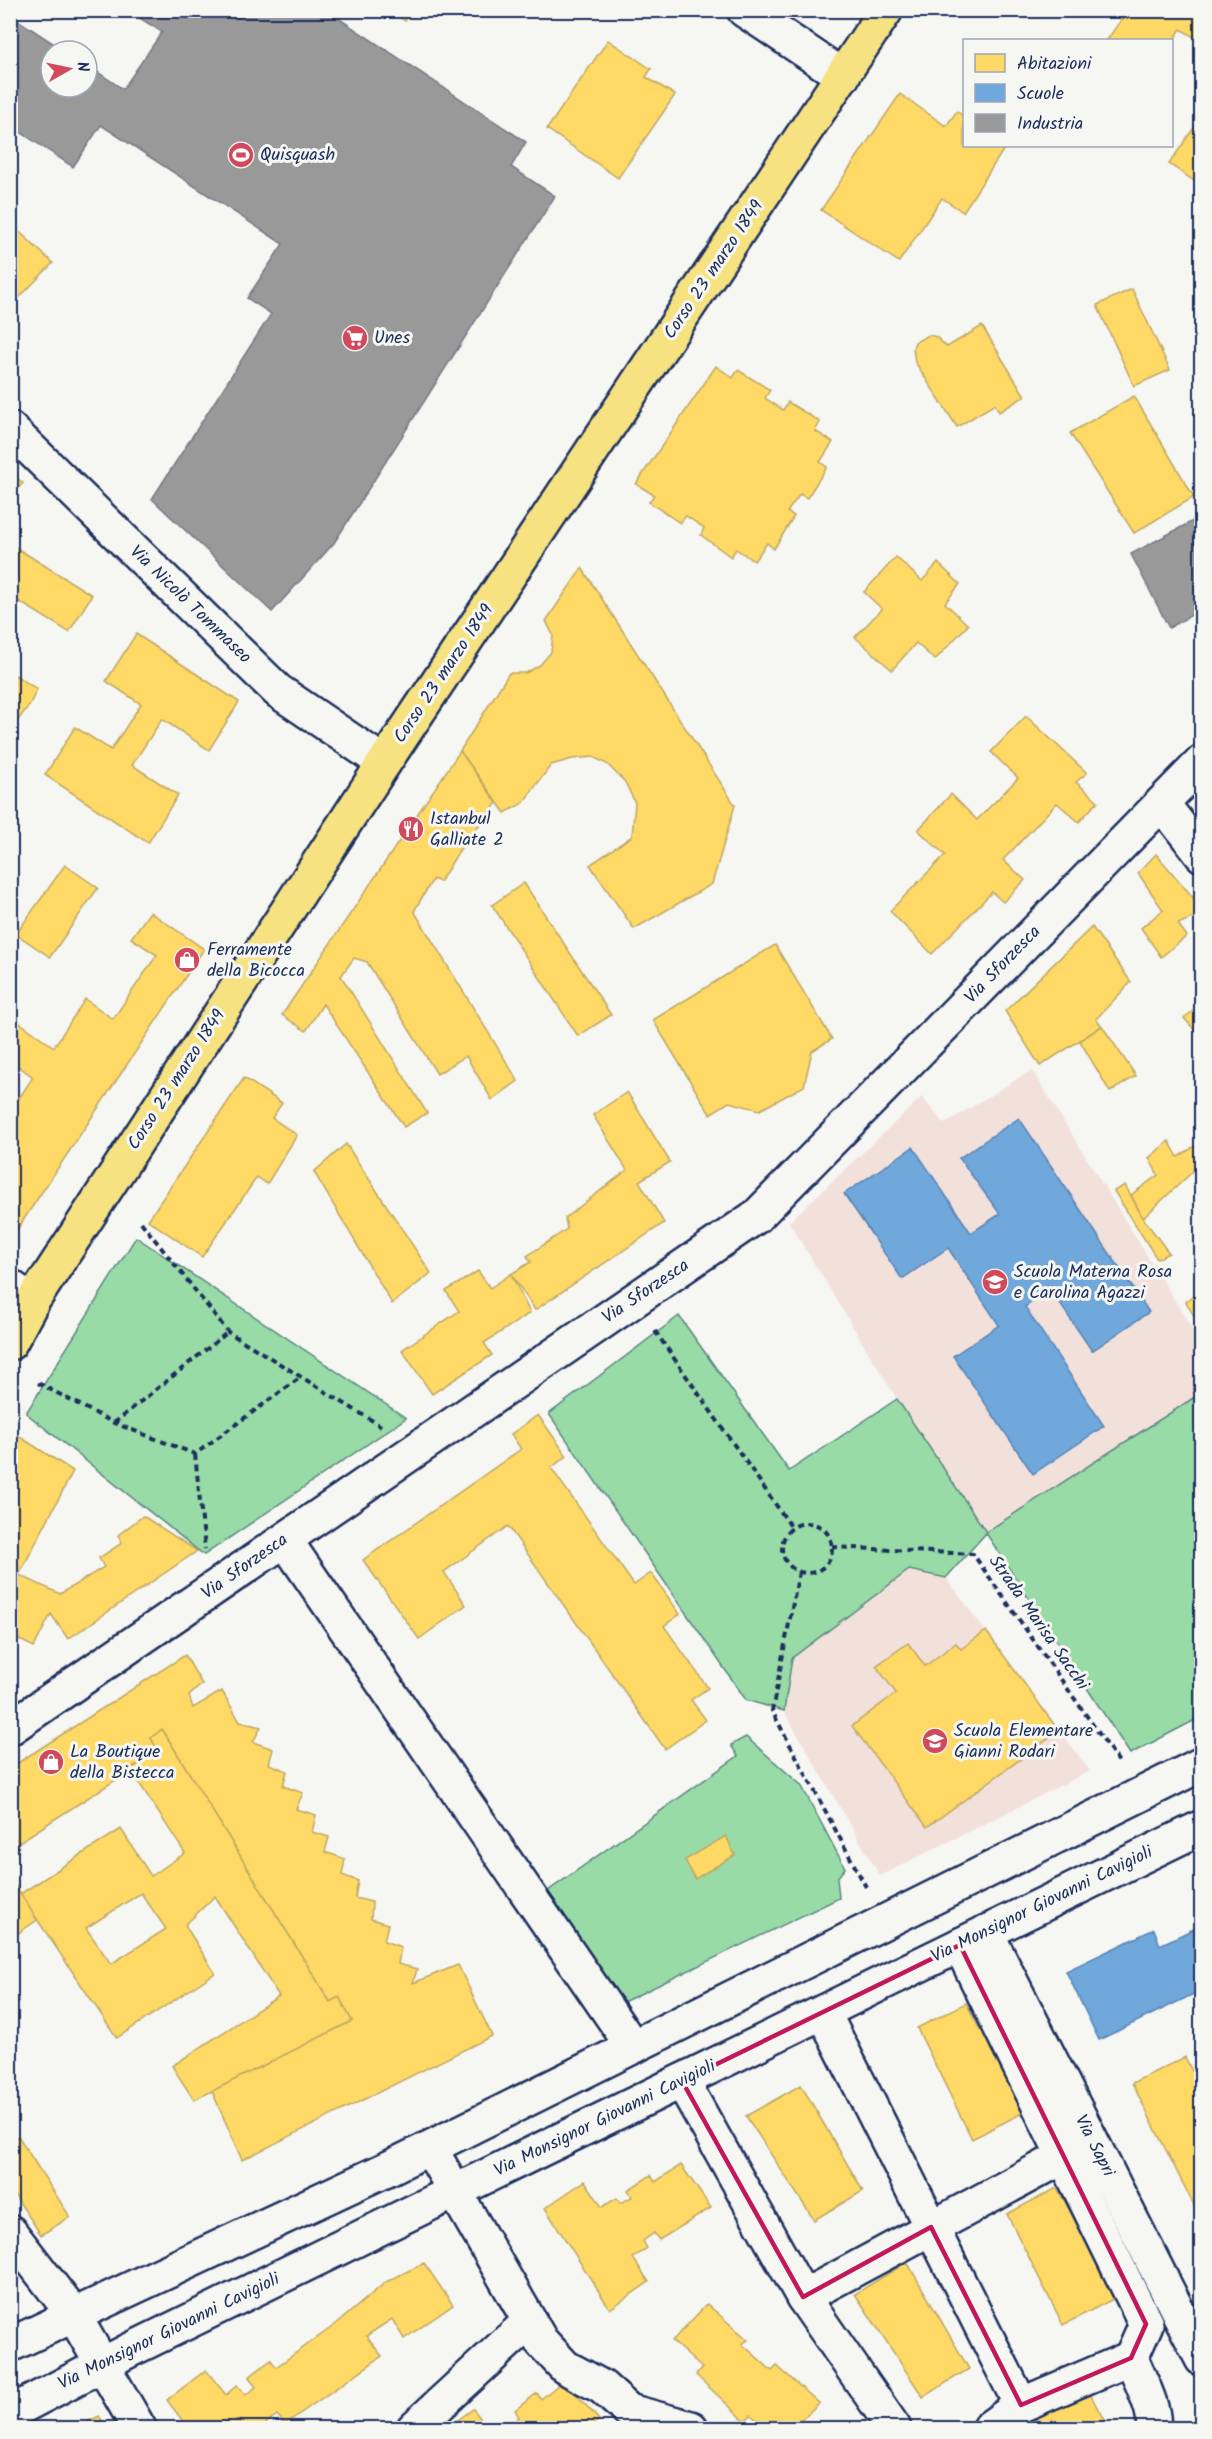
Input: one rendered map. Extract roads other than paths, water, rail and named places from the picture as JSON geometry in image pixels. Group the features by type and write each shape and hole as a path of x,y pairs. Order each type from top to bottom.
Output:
{"main road":[{"name":"Corso 23 marzo 1849","path":"10,1343 21,1294 384,762 886,10"}],"street":[{"path":"744,10 843,76"},
{"name":"Via Nicolò Tommaseo","path":"10,429 278,692 384,762"},
{"name":"Via Sforzesca","path":"10,1728 757,1216 1202,762"},
{"path":"1162,803 1202,855"},
{"path":"285,1540 633,2047"},
{"path":"10,2344 430,2148 1202,1764"},
{"name":"Via Monsignor Giovanni Cavigioli","path":"10,2413 102,2365 1202,1827"},
{"path":"973,1939 1063,2157 1146,2324 1131,2358 1021,2405 989,2428"},
{"name":"Via Sapri","path":"973,1939 1202,2359"},
{"path":"823,2012 1021,2405"},
{"path":"682,2081 803,2297 894,2428"},
{"path":"430,2148 529,2322 541,2341 565,2367 602,2387 614,2413 629,2411 691,2428"},
{"path":"803,2297 1063,2157"},
{"path":"10,2232 73,2314 139,2428"},
{"path":"414,2428 529,2322"},
{"path":"1131,2358 1146,2395 1154,2423 1153,2428"}],"place":[{"name":"Quisquash","path":"241,155"},
{"name":"Unes","path":"355,338"},
{"name":"Istanbul Galliate 2","path":"411,829"},
{"name":"Ferramente della Bicocca","path":"187,960"},
{"name":"Scuola Materna Rosa e Carolina Agazzi","path":"995,1282"},
{"name":"Scuola Elementare Gianni Rodari","path":"935,1741"},
{"name":"La Boutique della Bistecca","path":"51,1762"}]}
